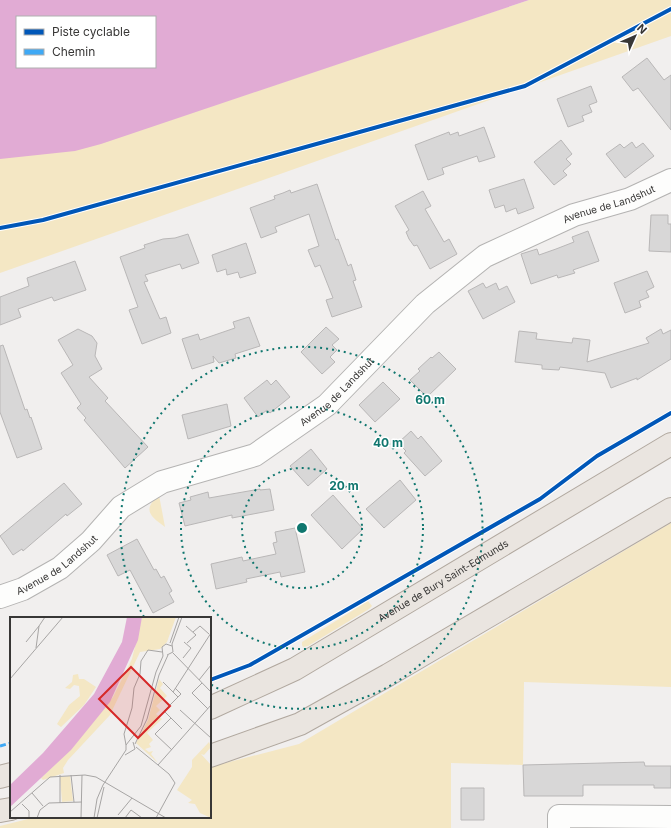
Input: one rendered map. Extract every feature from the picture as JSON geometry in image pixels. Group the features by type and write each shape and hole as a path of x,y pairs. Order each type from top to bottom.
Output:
{"main road":[{"name":"Avenue de Bury Saint-Edmunds","path":"211,708 295,669 671,444"},
{"path":"211,756 300,724 388,675 671,509"},
{"path":"0,777 10,774"},
{"path":"0,811 10,809"}],"street":[{"name":"Avenue de Landshut","path":"0,597 23,589 60,568 91,540 121,507 162,482 255,455 327,405 425,304 485,256 574,216 630,199 671,180"},
{"path":"559,828 559,816 671,817"}],"shaded area":[{"path":"0,0 529,0 101,144 75,151 0,159"},
{"path":"529,0 671,0 671,36 0,273 0,143 161,123"},
{"path":"159,495 165,527 152,516 149,509"},
{"path":"671,523 671,687 524,682 523,765 451,763 451,828 0,828 0,826 32,818 211,818 211,767 299,744"},
{"path":"368,601 372,606 369,609 308,646 303,647 302,642"}],"building":[{"path":"647,58 664,80 671,75 671,130 638,88 633,91 622,77"},
{"path":"591,86 597,102 589,105 592,112 582,116 584,121 568,127 557,99"},
{"path":"484,127 495,157 479,162 477,156 442,168 444,174 428,180 415,145 449,132 450,135 458,132 459,136"},
{"path":"561,140 572,154 566,159 571,164 563,171 567,175 554,185 534,162"},
{"path":"632,142 636,148 643,143 654,156 625,178 606,154 620,144 624,148"},
{"path":"524,179 534,208 518,214 516,208 506,212 504,205 495,208 489,190"},
{"path":"317,184 336,240 338,239 348,266 351,264 356,280 353,281 362,307 332,317 326,300 333,298 320,265 315,267 308,250 319,246 309,214 275,227 277,232 261,238 250,208 275,199 274,196 290,190 291,193"},
{"path":"423,191 431,206 425,209 444,242 449,239 457,254 430,269 417,245 414,246 409,239 406,232 409,230 395,206"},
{"path":"651,215 668,215 668,224 671,224 671,252 649,251"},
{"path":"588,231 599,261 573,270 575,273 558,278 557,275 531,284 521,254 537,249 539,255 574,242 572,237"},
{"path":"188,234 199,263 182,269 180,264 145,275 148,281 144,282 160,319 166,317 171,333 142,344 129,310 138,307 120,257 145,248 144,245 163,239 175,238"},
{"path":"246,243 256,273 240,278 238,272 227,275 226,269 217,272 212,255"},
{"path":"75,261 86,290 54,301 52,297 18,309 21,317 0,325 0,297 29,286 27,278"},
{"path":"647,271 654,287 646,291 649,297 639,301 641,307 625,313 614,283"},
{"path":"483,283 486,288 496,283 499,290 507,286 515,302 483,319 468,291"},
{"path":"249,317 260,346 235,354 236,358 219,363 213,356 214,362 192,369 182,339 198,334 200,340 235,328 233,322"},
{"path":"326,327 339,339 332,345 337,350 330,357 335,362 322,374 301,352"},
{"path":"78,329 92,336 97,343 95,356 102,369 89,377 108,398 105,401 148,447 125,468 84,420 86,418 77,408 81,404 61,373 73,365 58,340"},
{"path":"661,329 663,334 671,330 671,359 637,380 637,378 611,388 605,373 560,367 559,370 542,369 542,365 515,362 519,331 537,333 536,339 572,343 573,338 590,340 587,362 649,343 646,338"},
{"path":"3,345 25,410 27,409 30,418 31,417 42,449 17,458 0,412 0,346"},
{"path":"439,352 456,369 427,397 410,380 420,371 418,369"},
{"path":"267,380 271,385 276,380 290,397 270,413 267,410 258,417 244,398"},
{"path":"383,382 400,399 375,422 359,405"},
{"path":"227,404 231,426 188,439 182,415"},
{"path":"411,431 418,439 421,436 442,461 425,476 404,453 406,451 398,443"},
{"path":"311,449 327,469 308,486 290,466"},
{"path":"400,480 416,500 384,528 366,509"},
{"path":"64,483 82,504 67,516 66,514 23,551 22,549 13,555 0,536"},
{"path":"260,489 270,489 274,510 232,518 232,515 185,526 179,503 191,500 190,497 208,492 209,498"},
{"path":"333,495 363,529 342,549 311,515"},
{"path":"295,528 305,572 281,577 280,572 246,579 247,582 216,589 211,564 242,557 243,561 276,554 273,543 277,542 275,532"},
{"path":"137,539 154,570 156,569 161,578 164,576 172,591 169,593 174,602 153,613 130,570 118,576 107,555"},
{"path":"644,762 645,766 671,766 671,788 654,788 654,785 583,785 583,796 524,796 523,765"},
{"path":"461,788 484,788 484,820 461,820"}],"marked path":[{"path":"0,746 10,743"}],"cycle path":[{"path":"0,228 43,220 525,86 671,9"},
{"path":"211,680 250,665 540,499 597,456 671,413"}]}
